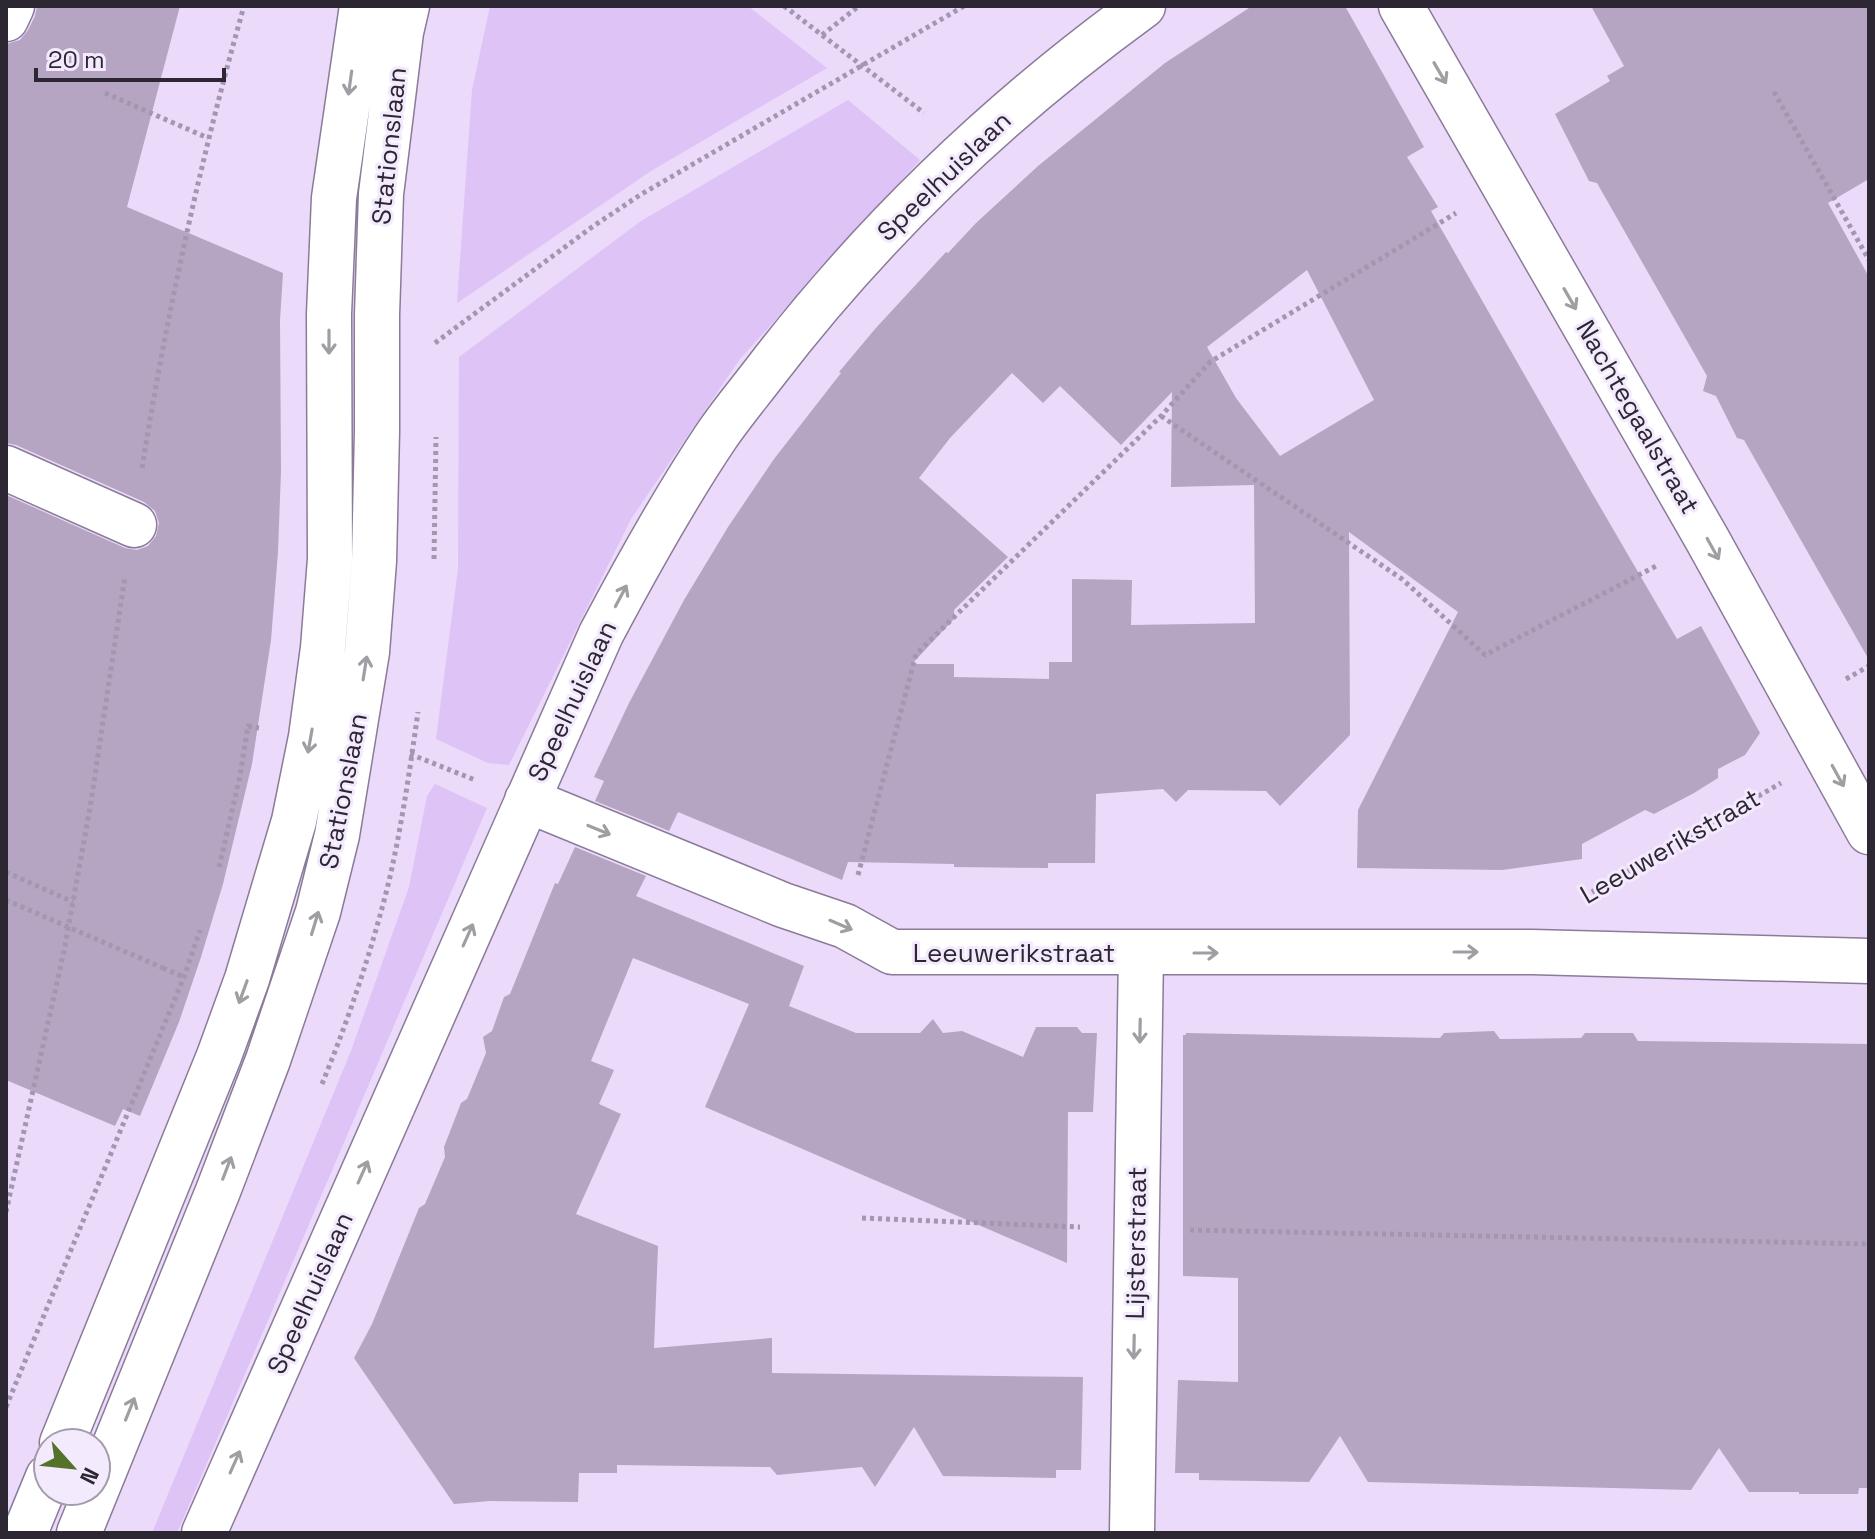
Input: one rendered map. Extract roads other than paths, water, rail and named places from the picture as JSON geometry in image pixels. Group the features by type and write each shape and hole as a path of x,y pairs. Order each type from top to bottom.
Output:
{"street":[{"path":"6,19 12,6"},
{"name":"Stationslaan","path":"68,1427 228,1031 272,902 297,807 311,737 324,634 330,559 329,314 334,198 362,6"},
{"name":"Stationslaan","path":"79,1533 268,1060 318,912 337,835 367,652 374,561 381,194 407,6"},
{"name":"Speelhuislaan","path":"204,1533 601,634 653,536 719,433 793,336 878,237 970,148 1076,57 1143,6"},
{"name":"Nachtegaalstraat","path":"1401,6 1707,539 1869,832"},
{"path":"6,468 134,525"},
{"name":"Leeuwerikstraat","path":"527,800 783,905 845,926 892,952 1532,952 1869,961"},
{"name":"Lijsterstraat","path":"1132,1533 1141,953"},
{"path":"25,1533 36,1507"}]}
